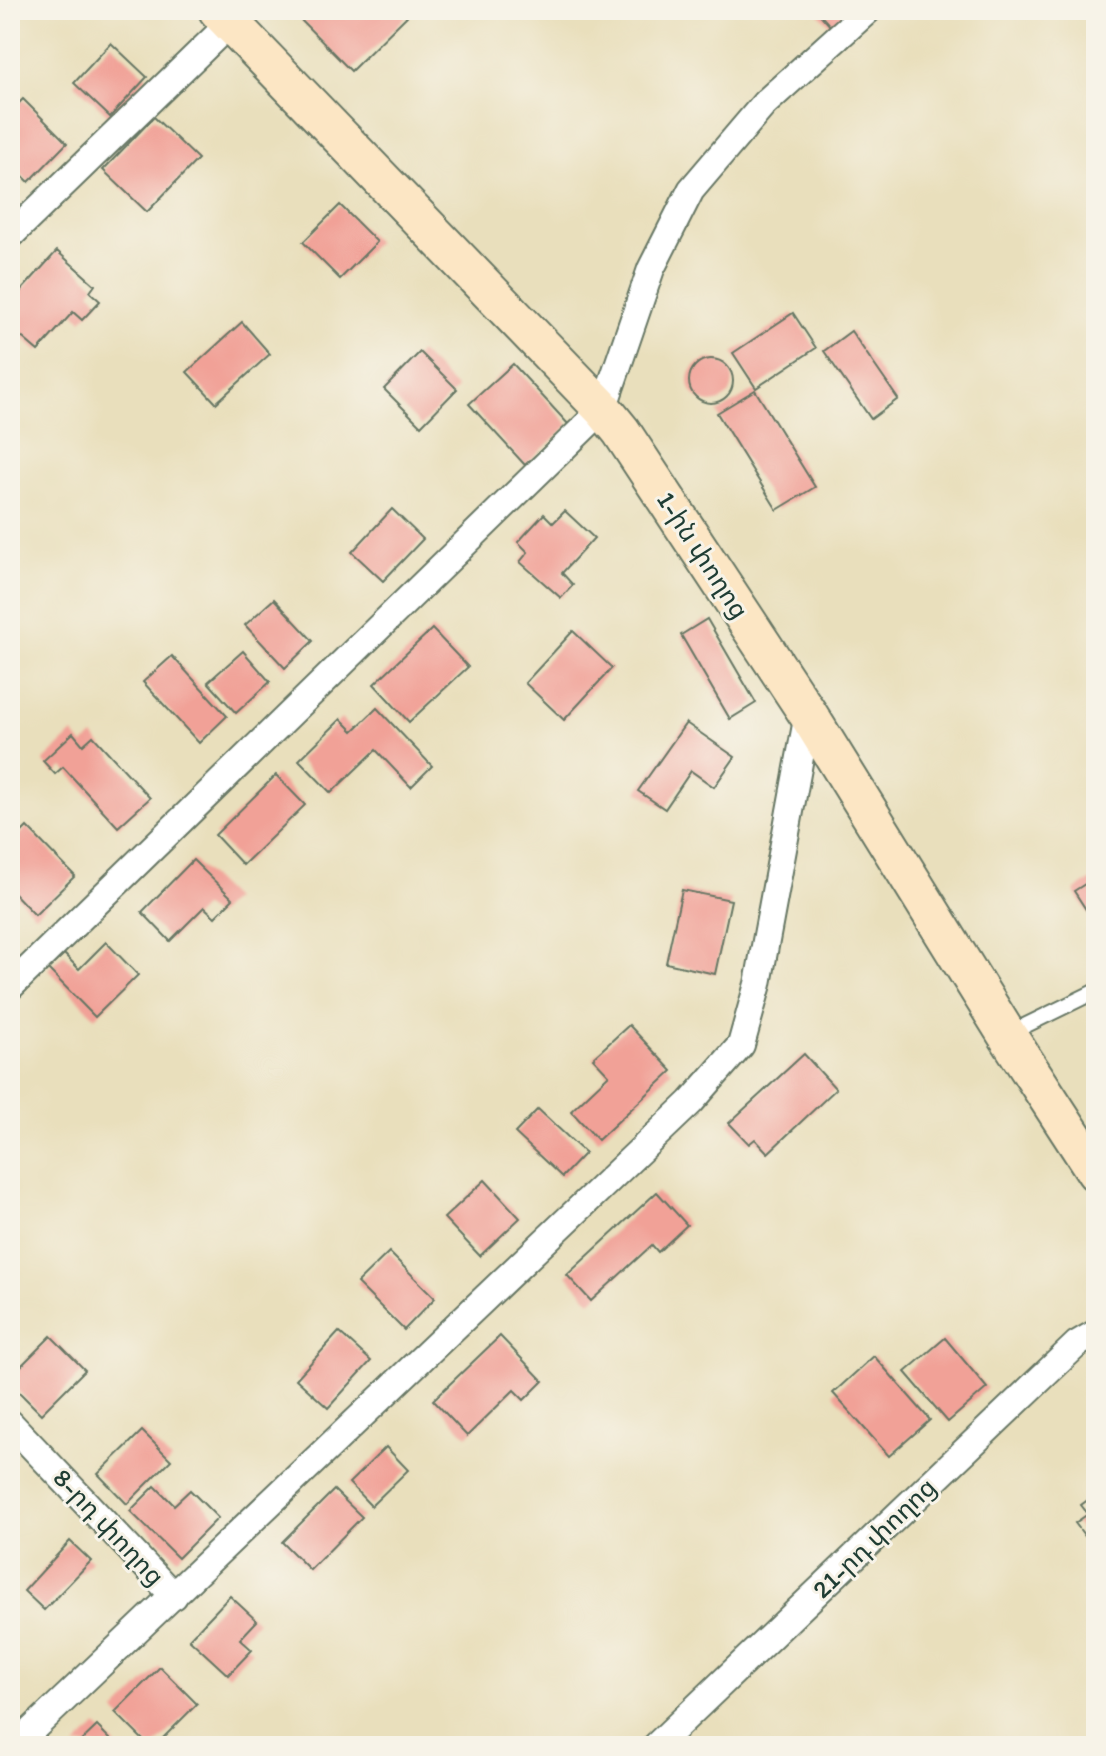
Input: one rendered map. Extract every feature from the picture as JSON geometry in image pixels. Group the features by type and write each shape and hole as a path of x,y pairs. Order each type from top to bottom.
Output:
{"main road":[{"name":"1-ին փողոց","path":"224,16 603,409 630,444 808,714 1007,1035 1096,1172"}],"street":[{"path":"10,987 603,409 651,269 691,190 765,103 868,10"},
{"path":"10,236 224,16"},
{"path":"15,1746 691,1102 741,1045 758,984 808,714"},
{"name":"21-րդ փողոց","path":"656,1746 1077,1344 1096,1333"},
{"name":"8-րդ փողոց","path":"10,1423 174,1596"}],"lane":[{"path":"1007,1035 1096,991"}],"building":[{"path":"291,10 413,10 351,71"},
{"path":"816,10 851,10 832,28"},
{"path":"111,43 147,77 110,117 74,83"},
{"path":"23,99 67,143 29,182 10,163 10,112"},
{"path":"154,117 198,159 147,212 103,170"},
{"path":"340,205 377,242 340,279 303,242"},
{"path":"57,251 95,285 90,292 100,301 82,320 73,312 38,351 10,327 10,303"},
{"path":"793,313 816,348 756,388 733,353"},
{"path":"242,322 270,354 216,403 187,372"},
{"path":"851,331 898,399 871,419 824,351"},
{"path":"420,352 457,389 421,426 384,389"},
{"path":"711,359 727,365 733,381 727,397 711,403 695,397 689,381 695,365"},
{"path":"513,364 569,425 525,465 469,404"},
{"path":"755,390 815,487 777,510 717,413"},
{"path":"392,509 423,539 383,581 352,552"},
{"path":"565,511 594,538 562,573 573,585 561,598 520,562 528,552 518,542 544,514 553,523"},
{"path":"274,599 313,641 285,668 245,625"},
{"path":"707,619 756,703 730,719 681,635"},
{"path":"432,629 468,667 409,722 374,684"},
{"path":"573,631 612,668 564,720 525,683"},
{"path":"243,651 270,682 236,713 208,682"},
{"path":"172,656 227,716 199,743 143,682"},
{"path":"377,708 432,766 411,787 376,750 331,793 299,760 341,719 353,731"},
{"path":"686,723 735,757 714,787 691,771 665,809 638,791"},
{"path":"73,733 83,745 93,736 150,798 118,827 63,767 55,774 43,761"},
{"path":"276,775 305,805 243,865 215,835"},
{"path":"10,825 19,835 27,827 75,876 35,915 10,889"},
{"path":"193,860 233,899 215,917 204,907 170,941 142,912"},
{"path":"1096,877 1096,925 1074,891"},
{"path":"682,890 731,900 715,974 666,963"},
{"path":"106,942 138,975 95,1017 48,969 64,954 79,969"},
{"path":"629,1025 672,1071 598,1140 571,1111 609,1075 593,1058"},
{"path":"804,1054 836,1089 768,1153 755,1139 749,1144 729,1123"},
{"path":"538,1109 585,1153 562,1177 515,1133"},
{"path":"485,1180 520,1218 480,1256 444,1218"},
{"path":"657,1192 687,1225 658,1252 652,1245 591,1301 567,1275"},
{"path":"389,1252 435,1298 404,1330 357,1283"},
{"path":"339,1332 371,1361 328,1408 296,1379"},
{"path":"51,1336 85,1370 41,1414 10,1383 10,1377"},
{"path":"500,1336 543,1381 524,1400 514,1390 467,1436 433,1400"},
{"path":"945,1338 987,1388 948,1422 905,1372"},
{"path":"874,1356 930,1420 889,1456 833,1393"},
{"path":"142,1431 171,1460 127,1504 98,1474"},
{"path":"386,1447 408,1470 371,1506 349,1483"},
{"path":"155,1486 174,1505 190,1490 218,1518 178,1558 130,1511"},
{"path":"334,1490 362,1517 310,1570 282,1542"},
{"path":"1096,1494 1096,1551 1075,1523 1088,1514 1081,1505"},
{"path":"70,1541 91,1561 44,1610 24,1591"},
{"path":"230,1596 257,1621 240,1639 252,1650 228,1675 189,1639"},
{"path":"160,1667 197,1704 155,1746 149,1746 115,1712"},
{"path":"97,1726 117,1746 76,1746"}]}
